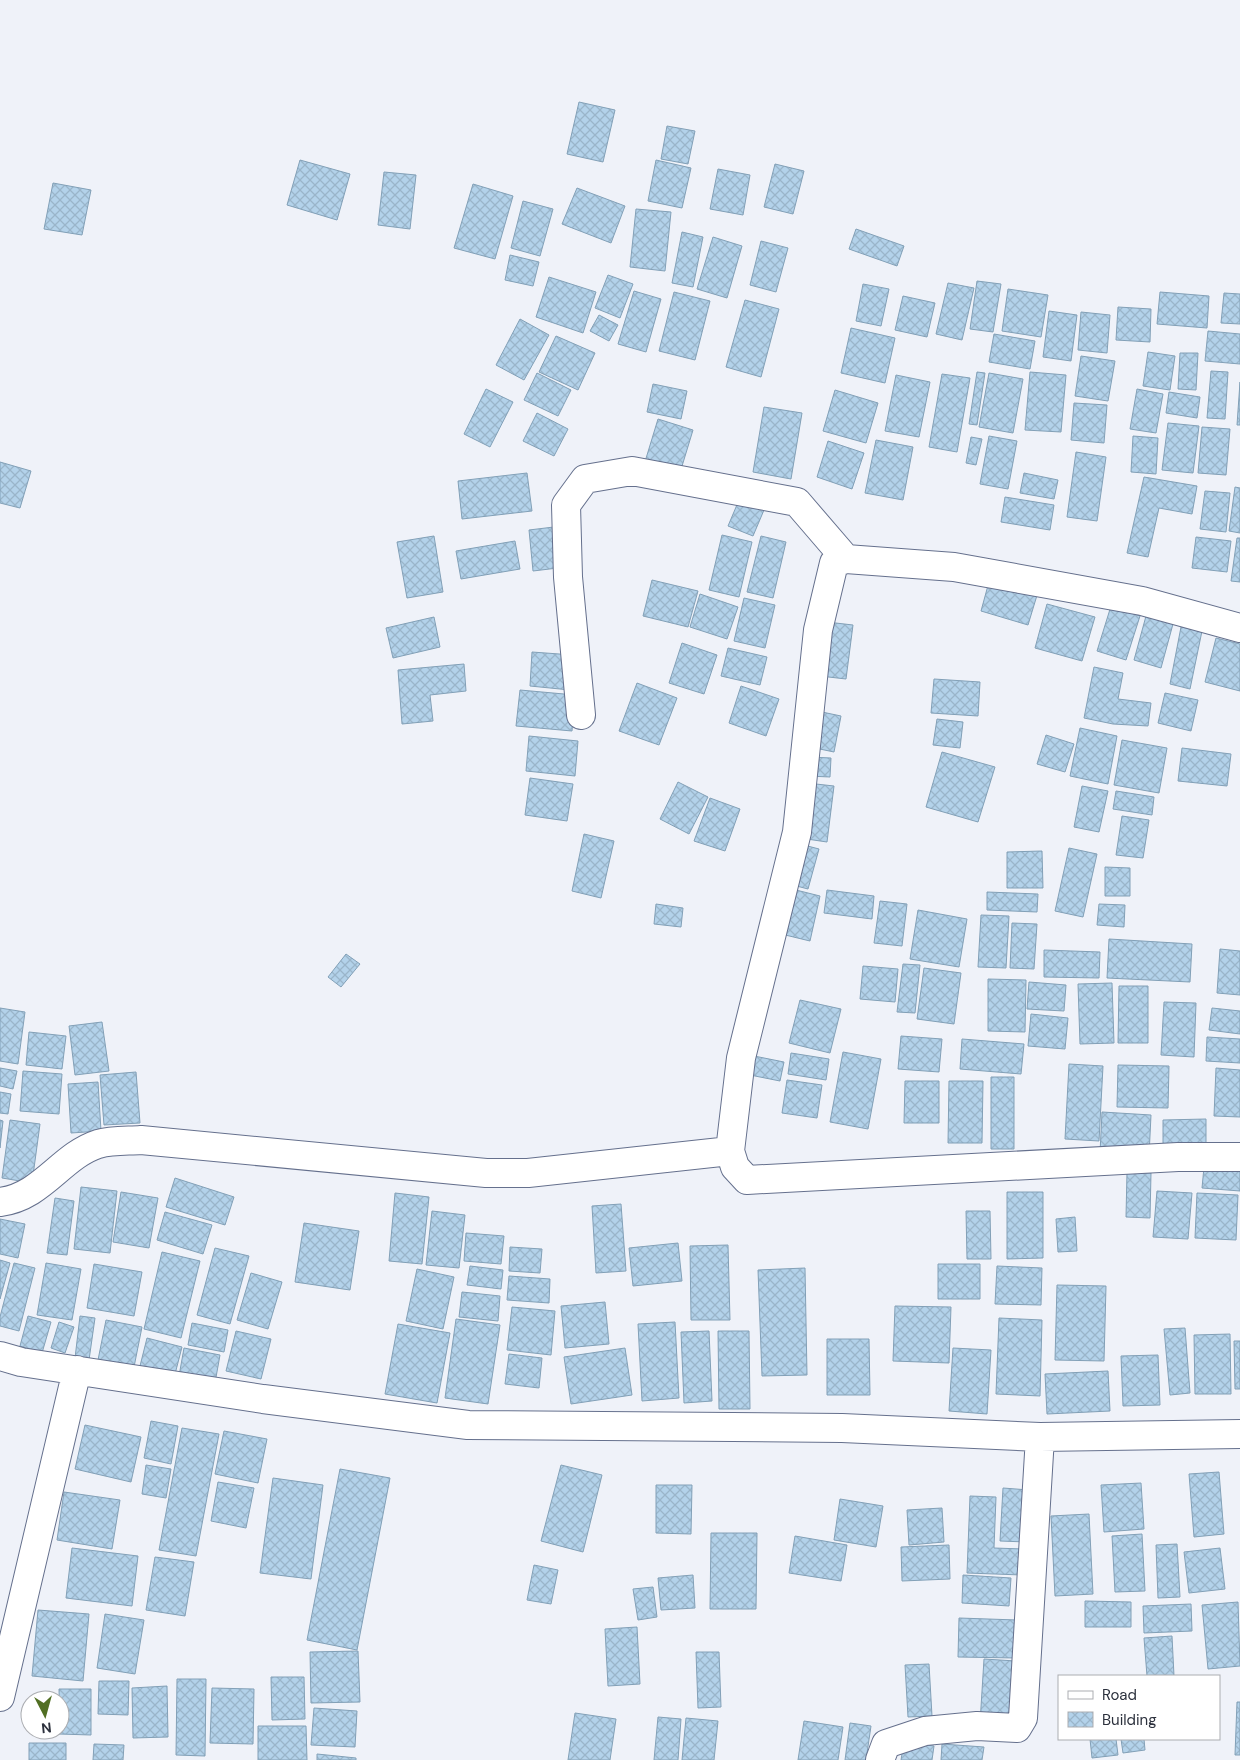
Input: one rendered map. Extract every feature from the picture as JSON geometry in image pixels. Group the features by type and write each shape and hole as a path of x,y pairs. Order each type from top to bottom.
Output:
{"street":[{"path":"581,715 568,577 566,505 585,479 632,470 797,502 846,559"},
{"path":"1240,628 1142,602 954,567 846,559 834,563 818,630 797,832 741,1058 730,1151 735,1167 747,1180 1178,1157 1240,1157"},
{"path":"0,1202 18,1199 35,1189 80,1153 98,1144 114,1141 141,1140 486,1173 528,1173 730,1151"},
{"path":"0,1356 21,1362 263,1399 468,1425 842,1428 1040,1437 1240,1434"},
{"path":"0,1697 77,1370"},
{"path":"880,1760 886,1744 925,1730 977,1726 1017,1728 1023,1718 1040,1437"}],"building":[{"path":"579,102 615,110 603,162 567,154"},
{"path":"667,126 695,131 688,164 661,159"},
{"path":"300,160 350,174 337,220 287,205"},
{"path":"656,160 691,168 682,208 648,201"},
{"path":"775,164 804,171 793,214 764,207"},
{"path":"718,169 750,175 743,215 710,209"},
{"path":"384,172 416,175 410,229 378,225"},
{"path":"53,183 91,190 82,235 44,229"},
{"path":"473,184 513,196 495,259 454,248"},
{"path":"577,188 625,206 611,243 562,224"},
{"path":"523,201 553,209 540,256 511,248"},
{"path":"636,209 671,212 665,271 630,267"},
{"path":"856,229 904,246 897,266 849,249"},
{"path":"682,232 703,237 693,287 672,283"},
{"path":"713,237 742,246 727,298 697,289"},
{"path":"761,241 788,248 776,292 750,285"},
{"path":"510,255 539,262 533,286 505,280"},
{"path":"608,275 633,284 620,318 595,308"},
{"path":"549,277 596,292 583,333 536,317"},
{"path":"977,281 1001,284 993,332 970,329"},
{"path":"948,283 974,288 962,340 936,334"},
{"path":"863,284 889,289 881,326 856,321"},
{"path":"1008,289 1048,295 1041,337 1002,331"},
{"path":"634,291 661,299 646,352 618,344"},
{"path":"674,292 710,301 695,360 659,351"},
{"path":"1160,292 1209,296 1207,328 1157,324"},
{"path":"1224,293 1240,294 1240,324 1221,323"},
{"path":"903,296 935,303 927,337 895,330"},
{"path":"745,300 779,309 761,377 726,367"},
{"path":"1118,307 1151,309 1150,342 1116,340"},
{"path":"1049,311 1077,315 1071,361 1043,357"},
{"path":"1081,312 1110,315 1107,353 1078,350"},
{"path":"599,315 618,325 609,341 590,331"},
{"path":"520,319 549,335 524,380 496,365"},
{"path":"851,328 895,338 885,383 841,373"},
{"path":"1208,331 1240,334 1240,364 1205,361"},
{"path":"994,334 1035,341 1030,369 989,362"},
{"path":"556,336 595,353 578,390 539,372"},
{"path":"1148,352 1175,356 1170,390 1143,386"},
{"path":"1180,353 1198,353 1196,390 1178,389"},
{"path":"1081,356 1115,361 1108,401 1075,396"},
{"path":"1211,371 1228,372 1225,419 1207,418"},
{"path":"977,372 985,373 977,425 969,424"},
{"path":"1030,372 1066,375 1061,432 1025,430"},
{"path":"537,373 571,390 558,416 524,400"},
{"path":"989,373 1023,379 1013,433 979,427"},
{"path":"942,374 970,378 957,452 929,447"},
{"path":"896,375 930,382 919,437 885,431"},
{"path":"1240,382 1240,425 1237,425"},
{"path":"653,384 687,391 681,419 647,412"},
{"path":"486,389 513,402 490,447 464,434"},
{"path":"1137,389 1163,394 1156,433 1130,429"},
{"path":"835,390 878,403 866,443 823,431"},
{"path":"1169,392 1200,397 1197,418 1166,413"},
{"path":"1074,403 1107,405 1104,443 1071,440"},
{"path":"764,407 802,413 791,479 753,472"},
{"path":"537,413 568,429 554,456 523,441"},
{"path":"658,419 693,430 679,476 644,465"},
{"path":"1168,423 1199,426 1193,473 1162,470"},
{"path":"1202,427 1230,429 1226,475 1198,473"},
{"path":"989,436 1017,441 1008,489 980,484"},
{"path":"1133,436 1158,438 1156,474 1131,472"},
{"path":"971,437 982,439 976,465 966,463"},
{"path":"876,440 913,447 903,500 865,493"},
{"path":"828,441 864,453 852,489 817,477"},
{"path":"1076,452 1106,457 1097,521 1067,517"},
{"path":"0,462 31,471 20,508 0,503"},
{"path":"527,473 532,511 462,519 458,481"},
{"path":"1024,473 1058,480 1054,499 1020,493"},
{"path":"1144,477 1197,486 1192,514 1159,508 1148,557 1127,553"},
{"path":"1235,487 1240,488 1240,533 1229,531"},
{"path":"1205,491 1230,493 1226,532 1200,529"},
{"path":"1005,497 1054,505 1050,530 1001,522"},
{"path":"739,500 764,510 753,536 728,526"},
{"path":"562,526 566,567 533,571 529,530"},
{"path":"722,535 752,542 739,597 709,590"},
{"path":"434,536 443,592 407,598 397,542"},
{"path":"761,536 786,542 773,598 747,592"},
{"path":"1196,537 1231,541 1227,572 1192,568"},
{"path":"1237,538 1240,538 1240,582 1231,581"},
{"path":"515,541 520,569 461,579 456,551"},
{"path":"990,578 1038,592 1028,625 981,611"},
{"path":"652,580 698,591 688,627 643,616"},
{"path":"700,594 738,607 727,639 690,627"},
{"path":"744,598 775,605 765,648 734,641"},
{"path":"1047,604 1095,617 1082,661 1035,648"},
{"path":"1111,606 1140,616 1126,660 1097,651"},
{"path":"1146,616 1173,624 1161,668 1134,660"},
{"path":"434,617 440,647 393,658 386,628"},
{"path":"827,622 853,625 846,679 820,676"},
{"path":"1181,627 1202,631 1190,689 1170,684"},
{"path":"1216,638 1240,644 1240,691 1205,682"},
{"path":"682,643 717,655 704,694 669,683"},
{"path":"728,648 767,657 760,685 721,676"},
{"path":"532,652 573,655 570,690 530,686"},
{"path":"464,664 466,691 430,695 433,721 402,724 398,670"},
{"path":"1094,667 1123,673 1118,699 1151,703 1148,726 1113,724 1084,718"},
{"path":"934,679 980,682 978,716 931,713"},
{"path":"637,683 677,698 659,745 619,731"},
{"path":"741,686 779,699 766,736 729,723"},
{"path":"520,690 575,695 572,731 516,726"},
{"path":"1165,693 1198,700 1191,731 1158,723"},
{"path":"822,712 841,716 834,752 815,748"},
{"path":"937,719 963,722 960,748 933,745"},
{"path":"1080,728 1117,736 1108,784 1070,776"},
{"path":"1046,735 1074,744 1065,772 1037,764"},
{"path":"529,736 578,741 575,776 526,771"},
{"path":"1122,740 1167,748 1159,793 1114,785"},
{"path":"1182,748 1231,754 1227,786 1178,781"},
{"path":"942,752 995,767 978,822 926,807"},
{"path":"809,757 831,758 830,777 808,776"},
{"path":"530,778 573,784 567,821 525,815"},
{"path":"678,782 708,797 689,834 660,819"},
{"path":"807,783 834,786 827,842 800,838"},
{"path":"1082,786 1108,791 1099,832 1074,827"},
{"path":"1116,791 1154,797 1152,815 1113,809"},
{"path":"710,798 740,809 725,851 694,841"},
{"path":"1122,816 1149,820 1143,858 1116,855"},
{"path":"584,834 614,841 601,898 572,891"},
{"path":"800,844 819,849 808,889 789,884"},
{"path":"1069,848 1097,854 1083,917 1055,911"},
{"path":"1042,851 1043,888 1007,888 1007,852"},
{"path":"1105,867 1130,868 1130,896 1105,896"},
{"path":"788,888 820,896 810,941 777,933"},
{"path":"827,890 874,896 872,919 824,913"},
{"path":"987,892 1038,894 1037,912 987,910"},
{"path":"880,901 907,904 902,946 874,943"},
{"path":"656,904 683,908 681,927 654,924"},
{"path":"1099,904 1125,905 1124,927 1097,925"},
{"path":"918,910 967,919 959,967 910,959"},
{"path":"981,915 1009,916 1006,968 978,967"},
{"path":"1012,923 1037,924 1034,969 1010,968"},
{"path":"1109,939 1192,944 1190,982 1107,978"},
{"path":"1220,949 1240,951 1240,995 1217,993"},
{"path":"1044,950 1100,952 1099,978 1044,977"},
{"path":"346,954 360,964 341,987 328,977"},
{"path":"903,964 920,965 915,1013 897,1012"},
{"path":"863,966 898,969 895,1002 860,999"},
{"path":"924,968 961,973 954,1024 917,1019"},
{"path":"988,979 1026,980 1025,1032 988,1031"},
{"path":"1029,982 1066,985 1064,1011 1027,1009"},
{"path":"1112,983 1114,1043 1080,1044 1078,984"},
{"path":"1119,986 1148,986 1148,1043 1118,1043"},
{"path":"800,1000 841,1009 830,1053 789,1043"},
{"path":"1164,1002 1196,1003 1194,1057 1161,1055"},
{"path":"0,1008 25,1012 18,1064 0,1061"},
{"path":"1212,1008 1240,1011 1240,1034 1209,1030"},
{"path":"1031,1014 1068,1018 1065,1049 1028,1046"},
{"path":"102,1022 109,1071 75,1075 69,1026"},
{"path":"29,1032 66,1036 62,1069 26,1065"},
{"path":"901,1036 942,1039 939,1072 898,1069"},
{"path":"1207,1037 1240,1039 1240,1063 1206,1061"},
{"path":"962,1039 1024,1044 1021,1074 960,1069"},
{"path":"843,1052 881,1059 868,1129 830,1122"},
{"path":"791,1053 829,1059 826,1080 788,1074"},
{"path":"749,1055 784,1062 780,1081 745,1074"},
{"path":"1069,1064 1103,1066 1099,1141 1065,1139"},
{"path":"1118,1065 1169,1066 1168,1108 1117,1107"},
{"path":"0,1068 17,1071 13,1089 0,1086"},
{"path":"1216,1068 1240,1070 1240,1117 1214,1116"},
{"path":"23,1071 62,1074 59,1114 20,1111"},
{"path":"136,1072 140,1123 104,1125 100,1075"},
{"path":"991,1077 1014,1077 1014,1149 991,1149"},
{"path":"787,1080 822,1085 817,1118 782,1113"},
{"path":"905,1081 939,1081 939,1123 904,1123"},
{"path":"949,1081 983,1081 982,1143 948,1143"},
{"path":"98,1082 101,1131 71,1133 68,1084"},
{"path":"0,1092 11,1094 8,1114 0,1113"},
{"path":"1102,1112 1151,1115 1149,1156 1100,1153"},
{"path":"1206,1119 1206,1144 1163,1145 1163,1120"},
{"path":"0,1120 3,1121 0,1148"},
{"path":"10,1120 40,1124 32,1183 2,1178"},
{"path":"1204,1167 1240,1170 1240,1191 1202,1188"},
{"path":"1127,1172 1151,1173 1150,1218 1126,1217"},
{"path":"175,1178 234,1197 225,1225 166,1207"},
{"path":"81,1187 117,1191 110,1253 74,1249"},
{"path":"1157,1191 1192,1193 1188,1239 1153,1237"},
{"path":"121,1192 158,1198 149,1248 113,1242"},
{"path":"1007,1192 1043,1192 1043,1258 1007,1259"},
{"path":"395,1193 429,1197 422,1264 389,1261"},
{"path":"1197,1193 1238,1195 1236,1240 1195,1238"},
{"path":"55,1198 74,1201 67,1255 47,1253"},
{"path":"621,1204 626,1271 596,1273 592,1206"},
{"path":"432,1211 465,1215 459,1268 426,1265"},
{"path":"966,1211 990,1211 991,1259 967,1259"},
{"path":"165,1212 212,1225 203,1254 157,1240"},
{"path":"1075,1217 1077,1251 1058,1252 1056,1219"},
{"path":"0,1219 25,1224 18,1258 0,1254"},
{"path":"304,1223 359,1231 350,1290 295,1282"},
{"path":"466,1233 504,1236 501,1264 464,1261"},
{"path":"678,1243 682,1281 633,1286 629,1248"},
{"path":"728,1245 730,1320 691,1320 690,1246"},
{"path":"510,1247 542,1249 540,1273 509,1271"},
{"path":"215,1248 249,1256 230,1324 197,1315"},
{"path":"162,1252 200,1261 181,1338 144,1329"},
{"path":"0,1260 10,1263 0,1299"},
{"path":"14,1263 35,1268 19,1331 0,1326 0,1317"},
{"path":"46,1263 81,1269 72,1320 37,1315"},
{"path":"94,1264 142,1272 134,1316 87,1308"},
{"path":"938,1264 980,1264 980,1299 938,1299"},
{"path":"470,1266 503,1270 501,1289 467,1285"},
{"path":"997,1266 1042,1268 1041,1305 995,1304"},
{"path":"805,1268 807,1375 762,1376 758,1270"},
{"path":"417,1269 454,1277 443,1329 406,1321"},
{"path":"251,1273 282,1282 268,1329 237,1320"},
{"path":"509,1276 550,1279 549,1303 507,1300"},
{"path":"1057,1285 1106,1286 1104,1361 1055,1360"},
{"path":"462,1292 500,1296 498,1321 459,1317"},
{"path":"605,1302 609,1344 565,1348 561,1306"},
{"path":"895,1306 951,1307 949,1363 893,1361"},
{"path":"512,1307 555,1311 551,1355 507,1350"},
{"path":"28,1316 51,1322 42,1353 20,1346"},
{"path":"80,1316 95,1318 89,1360 75,1358"},
{"path":"999,1318 1042,1320 1040,1396 996,1394"},
{"path":"456,1319 500,1325 488,1404 445,1398"},
{"path":"106,1320 142,1327 133,1372 97,1365"},
{"path":"59,1322 74,1327 65,1353 51,1348"},
{"path":"675,1322 679,1398 642,1401 638,1324"},
{"path":"192,1323 228,1330 224,1352 188,1345"},
{"path":"398,1324 450,1333 437,1403 385,1394"},
{"path":"1185,1328 1190,1393 1170,1395 1164,1329"},
{"path":"236,1331 271,1339 261,1379 226,1371"},
{"path":"709,1331 712,1401 684,1403 681,1332"},
{"path":"718,1331 749,1331 750,1409 719,1409"},
{"path":"1230,1334 1231,1394 1195,1394 1194,1335"},
{"path":"147,1338 182,1347 174,1378 139,1370"},
{"path":"827,1339 869,1339 870,1395 827,1395"},
{"path":"1234,1341 1240,1341 1240,1389 1235,1389"},
{"path":"184,1348 220,1355 215,1383 179,1376"},
{"path":"625,1348 632,1395 571,1404 564,1357"},
{"path":"953,1348 991,1350 987,1414 949,1411"},
{"path":"509,1354 542,1358 539,1388 505,1384"},
{"path":"1158,1355 1160,1405 1123,1406 1121,1356"},
{"path":"1108,1371 1110,1411 1047,1414 1045,1374"},
{"path":"151,1421 178,1426 171,1464 144,1458"},
{"path":"85,1425 141,1437 131,1482 75,1469"},
{"path":"182,1428 219,1434 196,1556 159,1550"},
{"path":"224,1431 267,1439 258,1483 215,1474"},
{"path":"146,1465 171,1469 166,1498 142,1494"},
{"path":"561,1465 602,1475 583,1552 541,1541"},
{"path":"340,1469 390,1478 357,1650 307,1640"},
{"path":"1219,1472 1224,1534 1194,1537 1189,1474"},
{"path":"273,1478 323,1485 311,1579 260,1573"},
{"path":"218,1482 254,1488 246,1528 211,1521"},
{"path":"1141,1483 1144,1529 1104,1532 1101,1485"},
{"path":"656,1485 692,1485 691,1534 656,1533"},
{"path":"1003,1488 1029,1490 1026,1542 1000,1541"},
{"path":"64,1492 120,1500 112,1549 57,1540"},
{"path":"970,1496 996,1497 994,1548 1023,1549 1022,1575 967,1573"},
{"path":"840,1499 883,1506 876,1547 834,1540"},
{"path":"942,1508 944,1542 909,1545 907,1510"},
{"path":"1089,1514 1093,1594 1055,1596 1051,1516"},
{"path":"711,1533 757,1533 756,1609 710,1609"},
{"path":"1142,1534 1145,1591 1115,1592 1112,1536"},
{"path":"795,1536 847,1545 841,1581 789,1573"},
{"path":"1177,1544 1180,1597 1158,1598 1156,1545"},
{"path":"949,1545 950,1579 902,1581 901,1547"},
{"path":"72,1548 138,1556 132,1606 66,1598"},
{"path":"1220,1548 1225,1589 1189,1593 1184,1552"},
{"path":"155,1557 194,1562 185,1616 146,1610"},
{"path":"534,1565 558,1570 551,1604 527,1600"},
{"path":"693,1575 695,1608 661,1610 658,1578"},
{"path":"963,1575 1011,1578 1009,1606 962,1603"},
{"path":"653,1587 657,1617 638,1620 633,1589"},
{"path":"1085,1601 1131,1602 1131,1627 1085,1627"},
{"path":"1238,1602 1240,1666 1208,1669 1202,1605"},
{"path":"1191,1604 1192,1631 1144,1633 1143,1606"},
{"path":"38,1610 89,1614 83,1681 32,1676"},
{"path":"105,1614 144,1620 135,1674 97,1668"},
{"path":"959,1618 1017,1620 1016,1658 958,1657"},
{"path":"637,1627 640,1684 608,1686 605,1629"},
{"path":"1172,1636 1174,1675 1147,1675 1144,1638"},
{"path":"358,1651 360,1702 311,1703 310,1652"},
{"path":"696,1652 719,1652 721,1707 698,1708"},
{"path":"984,1659 1016,1661 1013,1725 980,1723"},
{"path":"929,1664 932,1716 908,1717 905,1665"},
{"path":"271,1677 304,1677 305,1719 272,1720"},
{"path":"177,1679 206,1679 205,1756 176,1755"},
{"path":"99,1681 129,1681 128,1715 98,1714"},
{"path":"167,1686 168,1737 133,1738 132,1688"},
{"path":"212,1688 254,1689 253,1744 210,1743"},
{"path":"91,1689 91,1735 70,1734 70,1690 59,1690"},
{"path":"1237,1702 1240,1702 1240,1755 1235,1755"},
{"path":"314,1708 357,1711 355,1747 311,1745"},
{"path":"575,1713 616,1719 610,1760 568,1760"},
{"path":"658,1717 681,1719 678,1760 654,1760"},
{"path":"686,1718 718,1721 714,1760 682,1760"},
{"path":"804,1721 843,1727 838,1760 798,1760"},
{"path":"850,1723 871,1726 866,1760 845,1760"},
{"path":"258,1726 306,1726 307,1760 258,1760"},
{"path":"1090,1740 1116,1740 1118,1755 1092,1758"},
{"path":"1121,1740 1144,1740 1145,1750 1123,1753"},
{"path":"904,1742 934,1746 932,1760 901,1760"},
{"path":"29,1743 66,1743 66,1760 29,1760"},
{"path":"94,1744 124,1745 123,1760 93,1760"},
{"path":"942,1744 984,1747 982,1760 941,1760"},
{"path":"317,1754 356,1758 356,1760 317,1760"}]}
